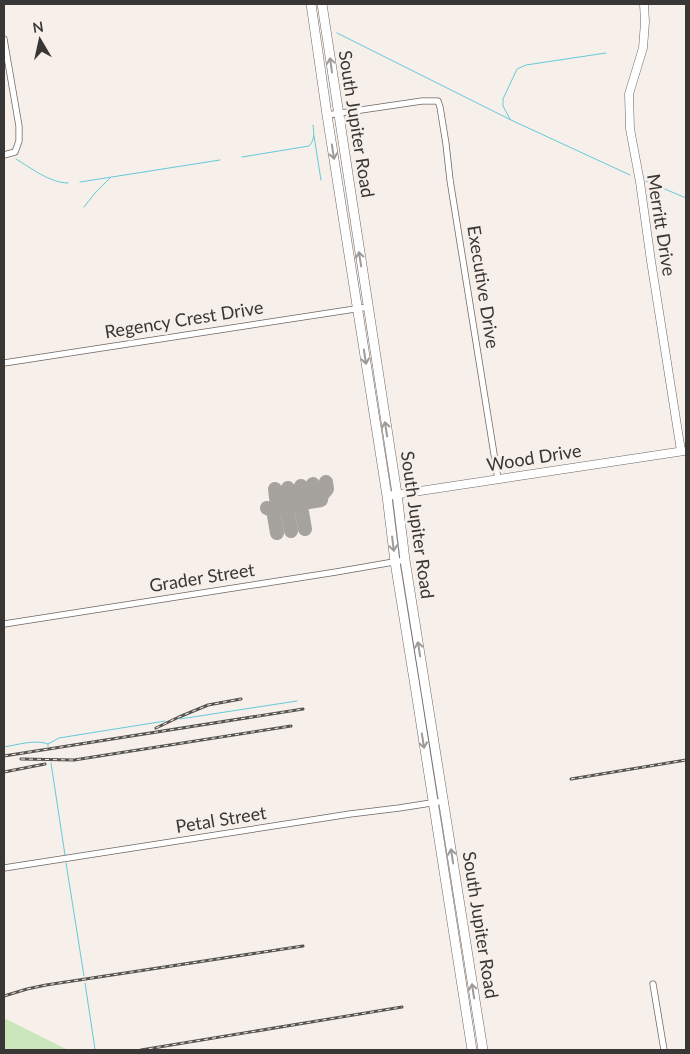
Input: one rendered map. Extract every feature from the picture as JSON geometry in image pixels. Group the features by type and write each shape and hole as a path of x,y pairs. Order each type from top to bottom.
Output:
{"main road":[{"name":"South Jupiter Road","path":"311,4 387,496 395,562 472,1050"},
{"name":"South Jupiter Road","path":"322,4 397,494 405,560 483,1050"},
{"path":"339,190 350,188"},
{"path":"444,876 455,874"},
{"path":"454,932 464,931"},
{"path":"466,1014 477,1012"}],"street":[{"name":"Merritt Drive","path":"644,4 643,48 629,94 630,129 684,451"},
{"path":"4,39 19,126 19,141 15,152 4,155"},
{"name":"Executive Drive","path":"338,113 438,101 498,479"},
{"path":"327,115 338,113"},
{"name":"Regency Crest Drive","path":"4,363 368,307"},
{"name":"Wood Drive","path":"387,496 684,451"},
{"name":"Grader Street","path":"4,624 405,560"},
{"name":"Petal Street","path":"4,868 444,801"},
{"path":"653,984 664,1050"}],"green space":[{"path":"4,1018 68,1050 4,1050"}],"waterway":[{"path":"337,33 511,120 630,175"},
{"path":"510,119 503,106 503,99 517,69 526,65 606,53"},
{"path":"242,157 309,146 314,134 313,125"},
{"path":"314,136 321,180"},
{"path":"16,159 54,181 68,183"},
{"path":"80,182 220,160"},
{"path":"84,207 110,178"},
{"path":"646,181 686,198"},
{"path":"180,719 297,701"},
{"path":"48,744 59,738 165,721"},
{"path":"4,747 37,742 48,744 48,746"},
{"path":"51,763 65,855"},
{"path":"66,863 84,976"},
{"path":"85,983 95,1049"}],"taxiway":[{"path":"267,508 321,500 322,495 327,489 326,482"},
{"path":"313,484 315,501"},
{"path":"301,486 302,503"},
{"path":"288,488 289,505"},
{"path":"275,489 276,508"},
{"path":"299,504 305,529"},
{"path":"285,506 291,531"},
{"path":"272,508 277,533"}],"railway":[{"path":"156,728 208,705 241,699"},
{"path":"4,756 303,709"},
{"path":"21,759 74,760 291,726"},
{"path":"571,779 686,760"},
{"path":"4,772 45,764"},
{"path":"4,996 46,985 303,946"},
{"path":"141,1050 402,1007"}]}
